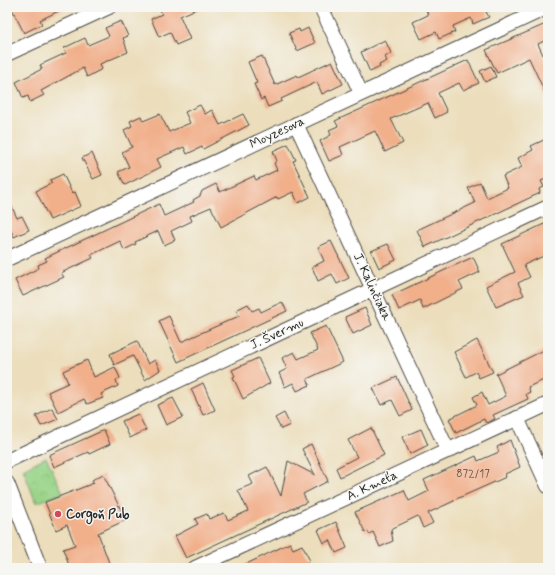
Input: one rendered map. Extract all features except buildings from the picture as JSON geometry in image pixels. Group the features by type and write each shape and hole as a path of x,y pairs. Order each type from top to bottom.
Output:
{"street":[{"path":"7,54 109,7"},
{"path":"321,7 361,93"},
{"name":"Moyzesova","path":"7,259 548,7"},
{"name":"J. Kalinčiaka","path":"296,124 448,451"},
{"name":"J. Švermu","path":"7,461 548,207"},
{"name":"A. Kmeťa","path":"195,568 548,404"},
{"path":"517,418 548,486"},
{"path":"7,483 40,568"}],"green space":[{"path":"46,457 63,493 36,503 23,469"}],"place":[{"name":"Corgoň Pub","path":"58,514"}]}
